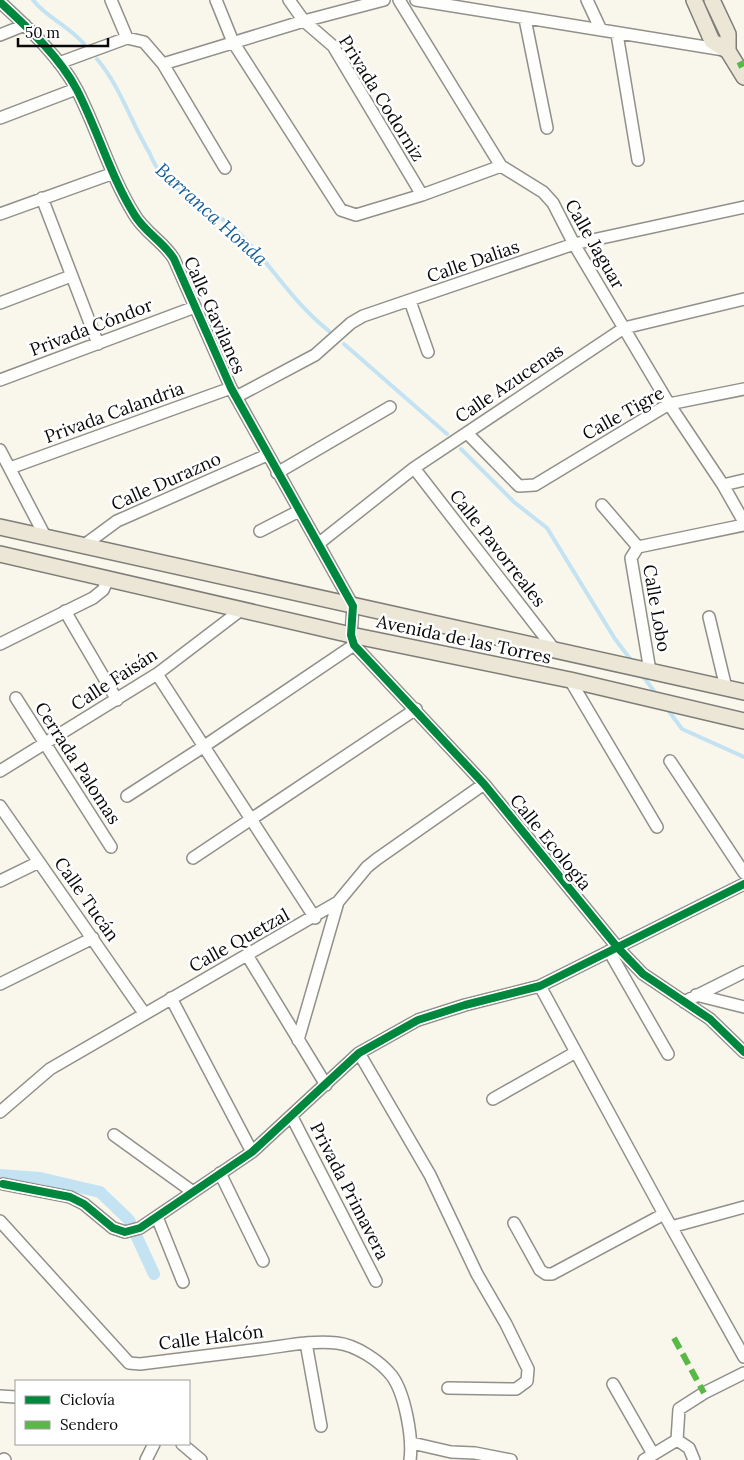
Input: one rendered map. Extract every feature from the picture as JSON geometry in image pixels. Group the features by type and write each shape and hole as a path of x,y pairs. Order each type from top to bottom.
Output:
{"main road":[{"path":"694,0 712,40 728,51 744,77"},
{"path":"712,0 728,34 728,51"},
{"name":"Avenida de las Torres","path":"0,527 744,692"},
{"name":"Avenida de las Torres","path":"0,554 241,610 352,640 570,680 744,721"}],"street":[{"path":"111,0 127,38"},
{"path":"216,0 233,42 341,210 356,215 422,195 501,166"},
{"name":"Privada Codorniz","path":"289,0 304,21 333,46 422,195"},
{"path":"163,64 304,21 384,0"},
{"name":"Calle Jaguar","path":"399,0 501,166 543,192 553,204 574,244 669,404 723,485 744,523"},
{"path":"416,0 525,20 728,51"},
{"path":"482,0 483,12"},
{"path":"587,0 600,30"},
{"name":"Calle Gavilanes","path":"0,2 25,25 59,63 76,89 112,174 139,222 171,254 233,392 277,473 354,606"},
{"path":"525,20 546,128"},
{"path":"0,35 25,25"},
{"path":"617,34 638,160"},
{"path":"59,63 127,38 144,42 163,64 225,168"},
{"path":"0,118 76,89"},
{"path":"0,214 112,174"},
{"path":"42,198 98,344"},
{"name":"Calle Dalias","path":"233,392 315,355 351,323 363,316 574,244 744,207"},
{"path":"0,303 71,276"},
{"name":"Calle Azucenas","path":"318,544 414,468 624,328 744,299"},
{"path":"410,301 428,352"},
{"name":"Privada Cóndor","path":"0,380 195,307"},
{"name":"Calle Tigre","path":"466,433 519,486 526,487 534,485 669,404 744,389"},
{"name":"Privada Calandria","path":"10,468 233,392"},
{"path":"277,473 390,407"},
{"path":"0,450 46,538"},
{"name":"Calle Durazno","path":"84,546 117,521 267,455"},
{"name":"Calle Pavorreales","path":"414,468 554,649"},
{"path":"723,485 744,480"},
{"path":"602,505 636,549 744,523"},
{"path":"260,531 299,511"},
{"name":"Calle Lobo","path":"636,549 631,558 650,671"},
{"path":"0,644 92,598 103,590 108,579"},
{"path":"126,796 203,747 352,640 354,606"},
{"name":"Calle Faisán","path":"0,771 157,674 241,610"},
{"path":"65,611 117,700"},
{"path":"709,617 726,688"},
{"name":"Calle Ecología","path":"352,640 484,784 614,950 643,974 710,1019 744,1052"},
{"path":"157,674 315,918"},
{"path":"570,680 657,827"},
{"name":"Cerrada Palomas","path":"16,698 111,847"},
{"path":"193,858 416,709"},
{"path":"670,761 744,874"},
{"name":"Calle Quetzal","path":"0,1112 50,1069 144,1013 315,918 338,902 367,867 377,858 484,784"},
{"name":"Calle Tucán","path":"0,806 144,1013"},
{"path":"0,881 39,862"},
{"path":"1,1182 70,1197 84,1204 113,1228 124,1232 140,1228 252,1152 359,1053 418,1020 465,1005 540,986 744,884"},
{"path":"298,1040 338,902"},
{"path":"0,984 93,938"},
{"path":"614,950 668,1054"},
{"path":"246,955 326,1085"},
{"path":"684,1002 744,972"},
{"path":"540,986 744,1357"},
{"path":"696,995 744,1007"},
{"path":"171,998 252,1152"},
{"path":"493,1099 576,1052"},
{"path":"359,1053 430,1175 477,1274 506,1324 528,1369 527,1381 516,1389 448,1388"},
{"name":"Privada Primavera","path":"292,1117 376,1281"},
{"path":"114,1136 192,1192"},
{"path":"220,1173 263,1261"},
{"path":"671,1227 744,1207"},
{"path":"514,1223 540,1270 546,1274 552,1274 664,1214"},
{"path":"157,1217 183,1282"},
{"name":"Calle Halcón","path":"0,1221 129,1363 140,1364 306,1343 338,1343 358,1350 392,1376 404,1406 412,1443 410,1460"},
{"path":"306,1343 320,1426"},
{"path":"677,1440 679,1409 704,1393 744,1374"},
{"path":"613,1384 649,1457 677,1440"},
{"path":"0,1396 15,1397"},
{"path":"677,1440 689,1448 694,1460"},
{"path":"412,1443 451,1452 475,1453 511,1460"},
{"path":"146,1460 154,1445"},
{"path":"183,1445 201,1460"}],"waterway":[{"name":"Barranca Honda","path":"33,0 84,44"},
{"name":"Barranca Honda","path":"97,59 119,92 160,172 178,189 236,230 260,255 303,307 329,331"},
{"name":"Barranca Honda","path":"344,344 447,434"},
{"name":"Barranca Honda","path":"461,449 514,502 547,528 615,639 631,660"},
{"name":"Barranca Honda","path":"642,675 657,695"},
{"name":"Barranca Honda","path":"668,710 682,729 744,757"},
{"path":"0,1175 40,1178 100,1192 129,1220 154,1274"}],"marked path":[{"path":"738,66 744,63"},
{"path":"674,1338 704,1393"}],"cycle path":[{"path":"0,2 42,43 70,78 84,105 118,184 134,214 174,259 231,388 353,606 351,635 354,645 484,784 618,948 643,974 710,1019 744,1052"},
{"path":"3,1184 70,1197 84,1204 113,1228 125,1232 140,1228 252,1152 359,1053 418,1020 465,1005 540,986 744,884"}]}
